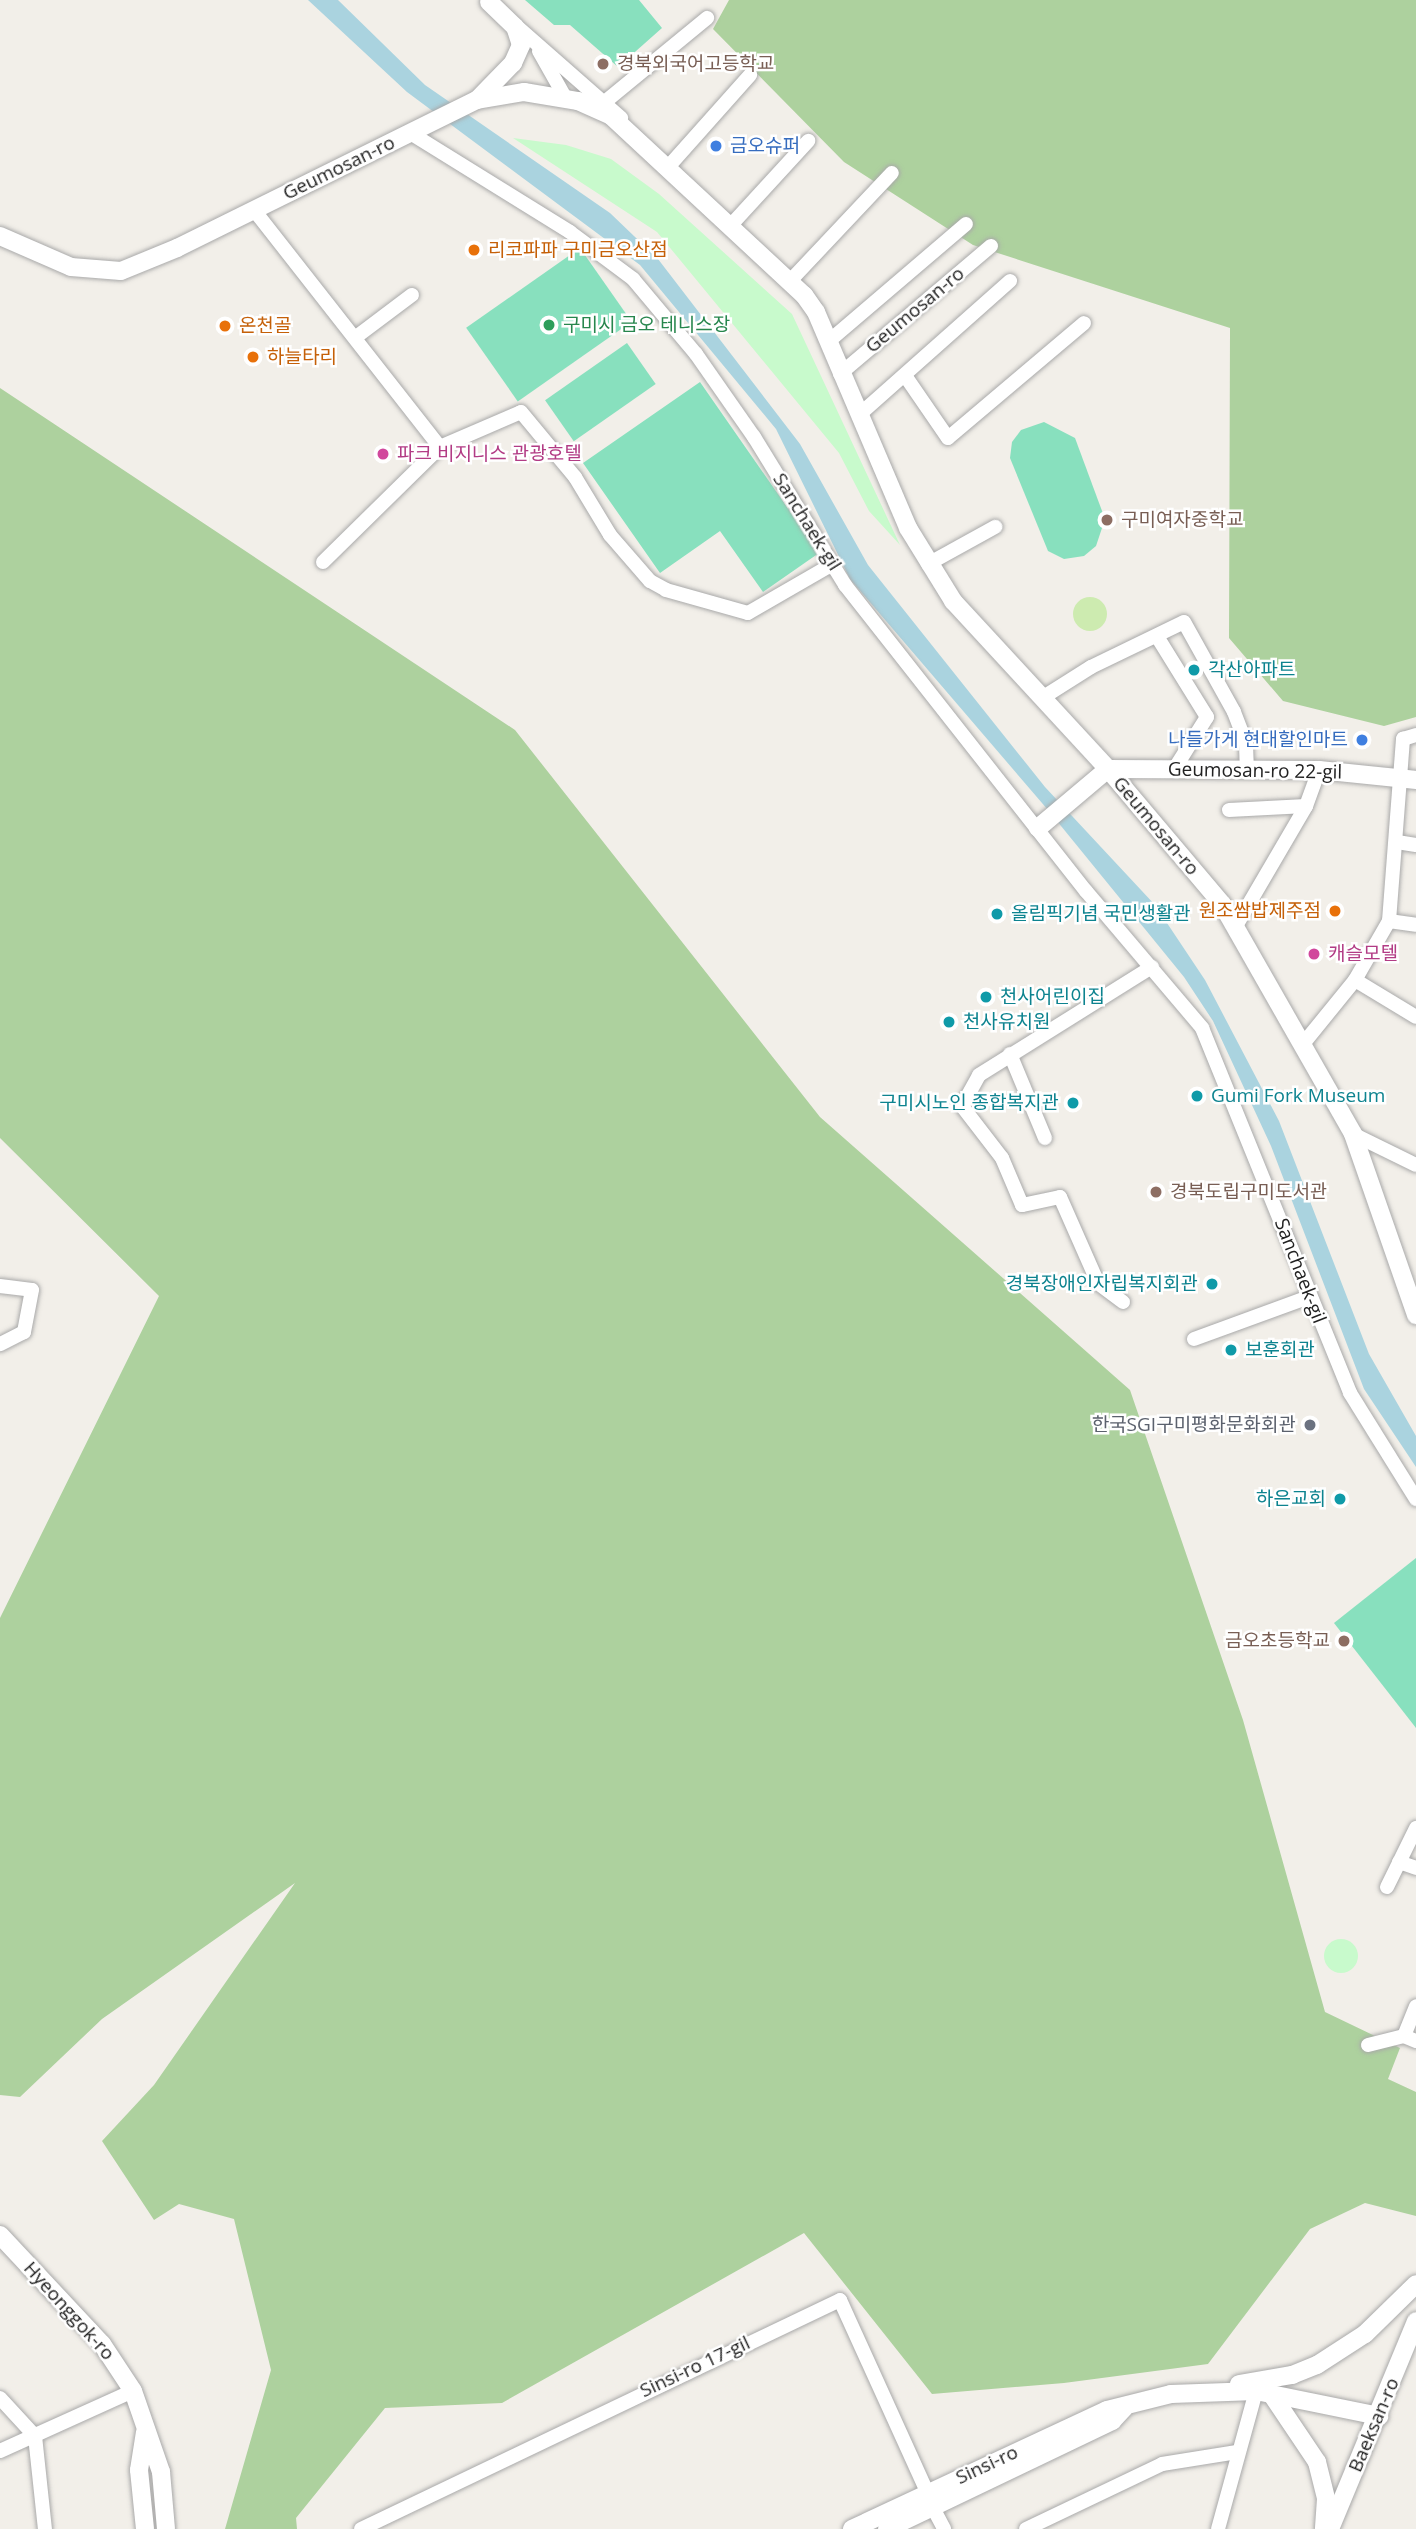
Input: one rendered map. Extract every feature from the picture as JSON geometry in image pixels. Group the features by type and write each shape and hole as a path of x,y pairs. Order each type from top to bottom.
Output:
{"street":[{"path":"487,1 606,102 643,142"},
{"path":"477,100 513,63 521,45 515,27 487,1"},
{"path":"606,102 707,18"},
{"path":"517,27 545,60 566,99"},
{"path":"669,166 750,75"},
{"name":"Geumosan-ro","path":"0,236 71,267 121,271 177,248 477,100 524,92 566,99 610,115 732,223 791,280 816,312 840,374 928,564 953,601 1108,769 1236,926 1353,1134 1416,1315"},
{"name":"Sanchaek-gil","path":"412,134 570,232 633,279 710,375 832,564 1038,828 1202,1028 1254,1148 1309,1297 1350,1393 1416,1499"},
{"path":"732,223 808,141"},
{"path":"791,280 892,173"},
{"path":"254,210 440,447"},
{"name":"Geumosan-ro","path":"829,341 966,224"},
{"name":"Geumosan-ro","path":"840,374 991,246"},
{"path":"859,415 906,377 1010,281"},
{"path":"356,337 412,295"},
{"path":"906,377 948,438 1084,323"},
{"path":"323,562 440,447 521,412 575,477 610,534 650,581 666,590 748,613 832,564"},
{"path":"928,564 995,527"},
{"path":"1042,698 1091,667 1158,638 1184,622 1234,712 1246,744 1247,768"},
{"path":"1158,638 1207,717 1175,768"},
{"path":"1303,1044 1355,980 1390,921 1397,842 1408,779 1403,739 1416,735"},
{"path":"1038,828 1108,769"},
{"name":"Geumosan-ro 22-gil","path":"1108,769 1319,770 1408,779"},
{"path":"1236,926 1306,806 1319,770"},
{"path":"1229,810 1306,806"},
{"path":"1397,842 1416,845"},
{"path":"1390,921 1416,925"},
{"path":"1123,1302 1098,1283 1060,1197 1023,1205 1002,1158 962,1106 979,1075 1152,967"},
{"path":"1355,980 1416,1017"},
{"path":"1010,1054 1045,1138"},
{"path":"1353,1134 1416,1165"},
{"path":"0,1286 32,1290 24,1332 0,1344"},
{"path":"1194,1339 1309,1297"},
{"path":"1387,1887 1416,1828"},
{"path":"1399,1862 1416,1868"},
{"path":"1368,2045 1410,2039 1416,2006"},
{"name":"Hyeonggok-ro","path":"0,2235 102,2344 133,2391 161,2472 166,2529"},
{"path":"1205,2390 1293,2375 1317,2365 1365,2334 1416,2284"},
{"name":"Sinsi-ro 17-gil","path":"361,2529 840,2300 930,2499"},
{"name":"Baeksan-ro","path":"1330,2529 1379,2416 1416,2321"},
{"name":"Sinsi-ro","path":"852,2529 930,2499 1107,2410 1205,2390 1264,2393 1379,2416"},
{"path":"0,2451 133,2391"},
{"path":"1218,2529 1237,2452 1264,2393 1317,2462 1326,2499 1324,2529"},
{"path":"0,2398 35,2436 45,2529"},
{"name":"Hyeonggok-ro","path":"145,2432 139,2470 145,2529"},
{"path":"1026,2529 1162,2465 1237,2452"},
{"path":"930,2499 944,2529"},
{"name":"Sinsi-ro","path":"887,2529 930,2499"}],"green space":[{"path":"525,0 639,0 662,28 618,67 570,25 554,25"},
{"path":"729,0 1416,0 1416,717 1384,726 1283,701 1229,638 1230,328 973,245 844,162 713,29"},
{"path":"513,138 566,145 611,159 659,194 792,314 900,545 869,511 839,453 657,232"},
{"name":"구미시 금오 테니스장","path":"580,248 632,322 518,401 466,328"},
{"path":"627,343 656,384 574,441 545,400"},
{"path":"700,382 819,553 763,592 720,531 660,573 583,463"},
{"path":"0,388 515,730 820,1117 1130,1390 1243,1720 1325,2012 1400,2048 1388,2079 1416,2092 1416,2216 1365,2203 1310,2229 1208,2364 1064,2383 932,2394 804,2233 502,2403 385,2408 296,2518 297,2529 225,2529 271,2370 234,2219 179,2204 154,2220 102,2141 154,2085 295,1883 102,2019 20,2097 0,2095 0,1618 159,1296 0,1138"},
{"path":"1044,422 1075,438 1105,519 1096,546 1084,556 1064,559 1048,551 1010,458 1012,442 1021,430"},
{"path":"1090,597 1102,602 1107,614 1102,626 1090,631 1078,626 1073,614 1078,602"},
{"path":"1416,1558 1416,1728 1334,1623"},
{"path":"1341,1939 1353,1944 1358,1956 1353,1968 1341,1973 1329,1968 1324,1956 1329,1944"}],"water":[{"path":"308,0 338,0 425,85 610,213 658,259 800,444 868,565 1045,787 1155,905 1205,980 1279,1121 1369,1354 1416,1436 1416,1467 1364,1389 1271,1146 1213,1021 1184,977 1048,810 850,579 776,429 640,265 407,92"}],"place":[{"name":"경북외국어고등학교","path":"603,64"},
{"name":"금오슈퍼","path":"716,146"},
{"name":"리코파파 구미금오산점","path":"474,250"},
{"name":"구미시 금오 테니스장","path":"549,325"},
{"name":"온천골","path":"225,326"},
{"name":"하늘타리","path":"253,357"},
{"name":"파크 비지니스 관광호텔","path":"383,454"},
{"name":"구미여자중학교","path":"1107,520"},
{"name":"각산아파트","path":"1194,670"},
{"name":"나들가게 현대할인마트","path":"1362,740"},
{"name":"원조쌈밥제주점","path":"1335,911"},
{"name":"올림픽기념 국민생활관","path":"997,914"},
{"name":"캐슬모텔","path":"1314,954"},
{"name":"천사어린이집","path":"986,997"},
{"name":"천사유치원","path":"949,1022"},
{"name":"Gumi Fork Museum","path":"1197,1096"},
{"name":"구미시노인 종합복지관","path":"1073,1103"},
{"name":"경북도립구미도서관","path":"1156,1192"},
{"name":"경북장애인자립복지회관","path":"1212,1284"},
{"name":"보훈회관","path":"1231,1350"},
{"name":"한국SGI구미평화문화회관","path":"1310,1425"},
{"name":"하은교회","path":"1340,1499"},
{"name":"금오초등학교","path":"1344,1641"}]}
